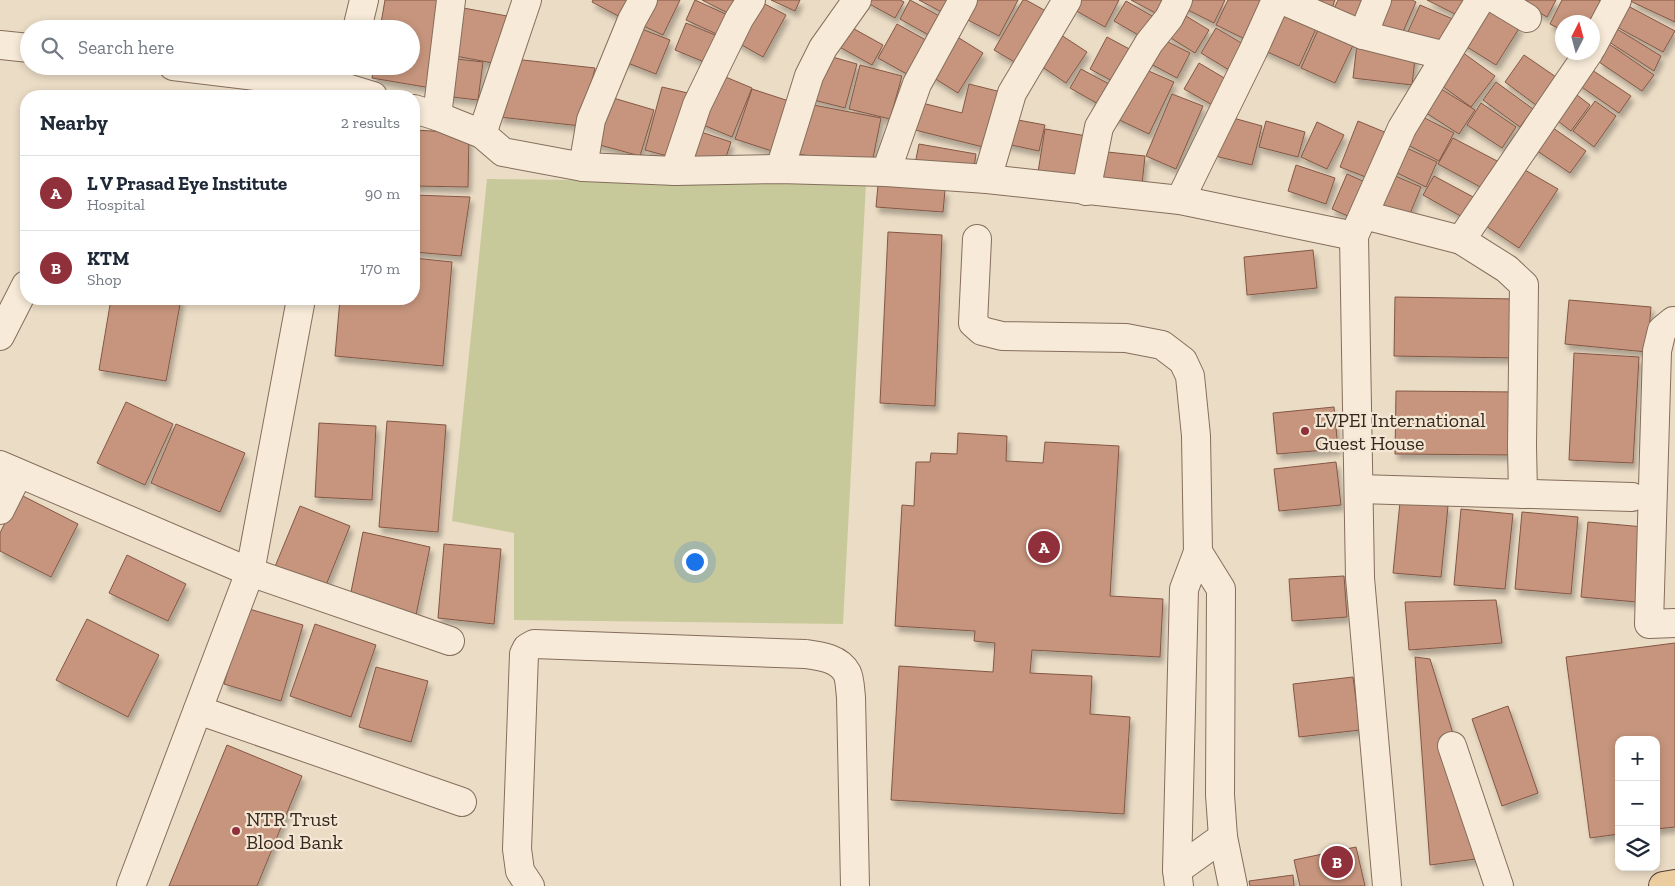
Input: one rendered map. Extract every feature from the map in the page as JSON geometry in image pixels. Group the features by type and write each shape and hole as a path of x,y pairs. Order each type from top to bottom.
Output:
{"main road":[{"path":"1663,886 1675,884"}],"street":[{"path":"359,20 364,0"},
{"path":"451,0 425,112 482,134 503,152 583,167 886,172 987,179 1180,200 1460,240 1507,269 1524,285 1523,494"},
{"path":"482,134 527,0"},
{"path":"583,167 591,120 632,20 643,0"},
{"path":"675,170 697,105 739,19 751,0"},
{"path":"780,169 809,76 823,48 857,0"},
{"path":"886,172 917,84 963,0"},
{"path":"987,179 1012,93 1067,0"},
{"path":"1086,191 1099,127 1149,43 1170,18 1178,0"},
{"path":"1180,200 1276,0"},
{"path":"1282,0 1363,35 1446,56"},
{"path":"1363,35 1377,0"},
{"path":"1387,886 1360,578 1359,226 1402,128 1480,0"},
{"path":"1497,0 1526,18"},
{"path":"1600,32 1617,0"},
{"path":"0,45 20,47"},
{"path":"1460,240 1584,60"},
{"path":"264,75 345,83 360,90"},
{"path":"977,239 973,323 982,331 1002,336 1126,338 1162,345 1183,361 1190,376 1196,436 1198,552 1184,589 1178,878"},
{"path":"0,336 20,297"},
{"path":"131,886 250,572 300,305"},
{"path":"1675,321 1662,330 1657,351 1649,624 1675,623"},
{"path":"0,510 9,470 250,572 450,641"},
{"path":"1359,489 1632,497"},
{"path":"1198,552 1221,590 1222,708 1220,795 1223,837 1234,886"},
{"path":"530,886 520,872 517,849 524,654 527,648 534,644 805,654 824,657 838,662 847,674 851,697 855,886"},
{"path":"198,710 462,802"},
{"path":"1452,746 1499,886"},
{"path":"1178,878 1223,837"}],"green space":[{"path":"487,179 866,183 843,624 514,620 514,533 452,521"}],"building":[{"path":"385,0 446,0 431,88 372,78 372,75 420,75 420,20 382,20"},
{"path":"593,0 631,0 622,18 592,2"},
{"path":"648,0 680,0 663,35 637,23"},
{"path":"695,0 732,17 723,37 686,20"},
{"path":"702,0 744,0 736,17"},
{"path":"757,0 786,15 763,57 733,40"},
{"path":"771,0 800,0 795,11"},
{"path":"862,0 900,0 904,2 895,18"},
{"path":"910,0 945,19 934,38 900,19"},
{"path":"919,0 960,0 951,17"},
{"path":"975,0 1018,0 999,36 966,19"},
{"path":"1023,0 1053,15 1023,67 994,50"},
{"path":"1078,0 1119,0 1105,27 1073,9"},
{"path":"1131,0 1174,0 1165,18"},
{"path":"1183,0 1225,0 1214,23 1180,6"},
{"path":"1228,0 1270,0 1249,41 1216,25"},
{"path":"1297,0 1335,0 1329,16"},
{"path":"1338,0 1371,0 1359,30 1330,18"},
{"path":"1382,0 1412,0 1416,2 1402,34 1373,22"},
{"path":"1427,0 1469,0 1461,17"},
{"path":"1522,0 1556,0 1547,17 1521,2"},
{"path":"1562,0 1598,0 1608,4 1598,15 1555,15 1555,26 1550,24"},
{"path":"1628,0 1675,0 1675,22"},
{"path":"1126,1 1159,20 1147,40 1114,21"},
{"path":"1284,4 1320,20 1299,66 1263,50"},
{"path":"1483,4 1520,27 1496,65 1459,42"},
{"path":"1420,5 1455,20 1441,51 1406,36"},
{"path":"1628,6 1675,31 1663,52 1617,27"},
{"path":"458,7 507,16 498,64 450,55"},
{"path":"1181,13 1209,30 1195,53 1166,35"},
{"path":"1322,21 1357,37 1335,83 1301,68"},
{"path":"686,23 720,37 709,64 675,50"},
{"path":"897,24 933,44 914,78 878,58"},
{"path":"847,25 883,45 872,65 836,45"},
{"path":"634,26 670,40 656,74 620,60"},
{"path":"1216,28 1250,48 1234,73 1201,53"},
{"path":"1617,29 1661,56 1654,71 1609,42"},
{"path":"951,33 983,53 958,93 926,73"},
{"path":"1058,33 1087,52 1066,83 1038,64"},
{"path":"1107,37 1133,51 1116,83 1090,69"},
{"path":"1160,38 1190,53 1177,78 1147,62"},
{"path":"1357,44 1416,50 1412,85 1353,78"},
{"path":"1609,44 1654,75 1642,91 1599,62"},
{"path":"1462,52 1495,76 1471,107 1438,83"},
{"path":"822,54 857,64 845,108 810,99"},
{"path":"1524,55 1556,77 1536,105 1505,82"},
{"path":"448,58 483,62 478,100 444,96"},
{"path":"514,59 595,68 581,126 499,117"},
{"path":"1199,63 1231,82 1216,107 1184,89"},
{"path":"860,65 902,76 890,119 849,109"},
{"path":"1137,66 1174,82 1149,134 1113,117"},
{"path":"1586,66 1631,96 1619,113 1576,83"},
{"path":"1081,69 1111,85 1100,105 1070,88"},
{"path":"716,73 752,88 732,137 696,122"},
{"path":"1496,82 1533,109 1520,127 1483,100"},
{"path":"969,84 1005,93 991,149 915,130 922,103 962,113"},
{"path":"662,87 692,94 675,158 645,150"},
{"path":"1438,87 1475,110 1459,134 1423,111"},
{"path":"752,89 798,104 781,154 735,139"},
{"path":"1573,92 1590,105 1571,131 1554,118"},
{"path":"1172,94 1203,106 1176,169 1146,156"},
{"path":"603,95 654,110 640,156 589,142"},
{"path":"1595,101 1616,116 1594,147 1573,131"},
{"path":"803,103 881,118 871,168 794,153"},
{"path":"1481,103 1516,127 1502,148 1467,125"},
{"path":"1419,115 1454,133 1439,161 1404,143"},
{"path":"1226,116 1262,126 1252,165 1215,156"},
{"path":"1007,118 1045,125 1039,151 1002,143"},
{"path":"1266,121 1305,132 1298,157 1259,147"},
{"path":"1358,121 1394,136 1376,181 1340,167"},
{"path":"1317,122 1344,135 1327,169 1301,157"},
{"path":"1546,123 1586,151 1570,173 1530,146"},
{"path":"1045,129 1087,136 1079,184 1037,178"},
{"path":"420,130 469,133 468,187 420,186"},
{"path":"695,130 731,142 722,169 686,157"},
{"path":"1453,138 1499,162 1484,189 1438,164"},
{"path":"919,144 976,154 973,174 915,164"},
{"path":"1398,144 1437,162 1426,187 1387,168"},
{"path":"1098,151 1145,156 1141,194 1095,189"},
{"path":"1296,165 1335,178 1326,204 1288,191"},
{"path":"1518,166 1558,189 1519,248 1483,224"},
{"path":"1386,172 1421,187 1407,221 1371,207"},
{"path":"1347,174 1374,186 1359,221 1332,209"},
{"path":"1434,176 1475,198 1464,218 1423,195"},
{"path":"878,185 945,190 943,212 876,207"},
{"path":"420,195 470,197 461,256 420,253"},
{"path":"888,232 942,235 935,406 880,403"},
{"path":"1313,250 1317,288 1247,295 1244,257"},
{"path":"420,259 452,262 443,366 335,356 339,305 420,305"},
{"path":"1395,297 1516,299 1515,358 1394,356"},
{"path":"1569,300 1651,307 1647,352 1565,344"},
{"path":"110,305 180,305 166,381 99,370"},
{"path":"1574,353 1639,357 1633,463 1569,460"},
{"path":"1396,391 1518,392 1517,455 1395,454"},
{"path":"126,402 173,424 145,485 97,463"},
{"name":"LVPEI International Guest House","path":"1334,407 1338,449 1277,454 1273,413"},
{"path":"387,421 446,425 438,532 379,527"},
{"path":"319,423 376,426 372,500 315,497"},
{"path":"176,424 245,453 220,512 151,483"},
{"path":"958,433 1007,436 1006,461 1043,463 1045,442 1119,446 1110,596 1163,599 1160,657 1032,650 1030,673 1092,676 1090,714 1130,717 1124,814 891,800 899,666 993,672 995,643 974,641 975,631 895,626 902,505 914,506 916,462 930,462 931,453 957,454"},
{"path":"1336,462 1341,505 1279,511 1274,469"},
{"path":"19,494 78,524 51,577 0,551 0,533"},
{"path":"1400,502 1448,506 1441,577 1393,573"},
{"path":"300,506 350,526 324,590 274,569"},
{"path":"1461,509 1513,514 1505,589 1454,585"},
{"path":"1522,512 1578,517 1571,594 1515,589"},
{"path":"1588,522 1644,527 1637,602 1581,597"},
{"path":"363,532 430,547 416,615 349,602"},
{"path":"444,544 501,549 494,624 438,618"},
{"path":"127,555 186,584 168,621 109,593"},
{"path":"1344,576 1347,617 1292,621 1289,579"},
{"path":"1496,600 1502,643 1409,650 1405,602"},
{"path":"246,608 303,625 281,701 224,684"},
{"path":"87,619 159,655 128,717 56,680"},
{"path":"315,624 376,645 351,717 290,696"},
{"path":"1675,643 1675,827 1660,829 1660,736 1615,736 1615,835 1590,838 1566,657"},
{"path":"1415,657 1430,659 1491,857 1430,865"},
{"path":"376,667 428,681 411,742 359,727"},
{"path":"1353,677 1360,730 1299,737 1293,684"},
{"path":"1508,706 1538,793 1502,806 1472,719"},
{"name":"NTR Trust Blood Bank","path":"227,745 302,776 257,886 169,886"},
{"path":"1356,847 1365,886 1300,886 1294,860"},
{"path":"1293,875 1294,886 1250,886 1249,881"}],"place":[{"name":"LVPEI International Guest House","path":"1305,431"},
{"name":"L V Prasad Eye Institute","path":"1044,547"},
{"name":"NTR Trust Blood Bank","path":"236,831"},
{"name":"KTM","path":"1337,862"}]}
